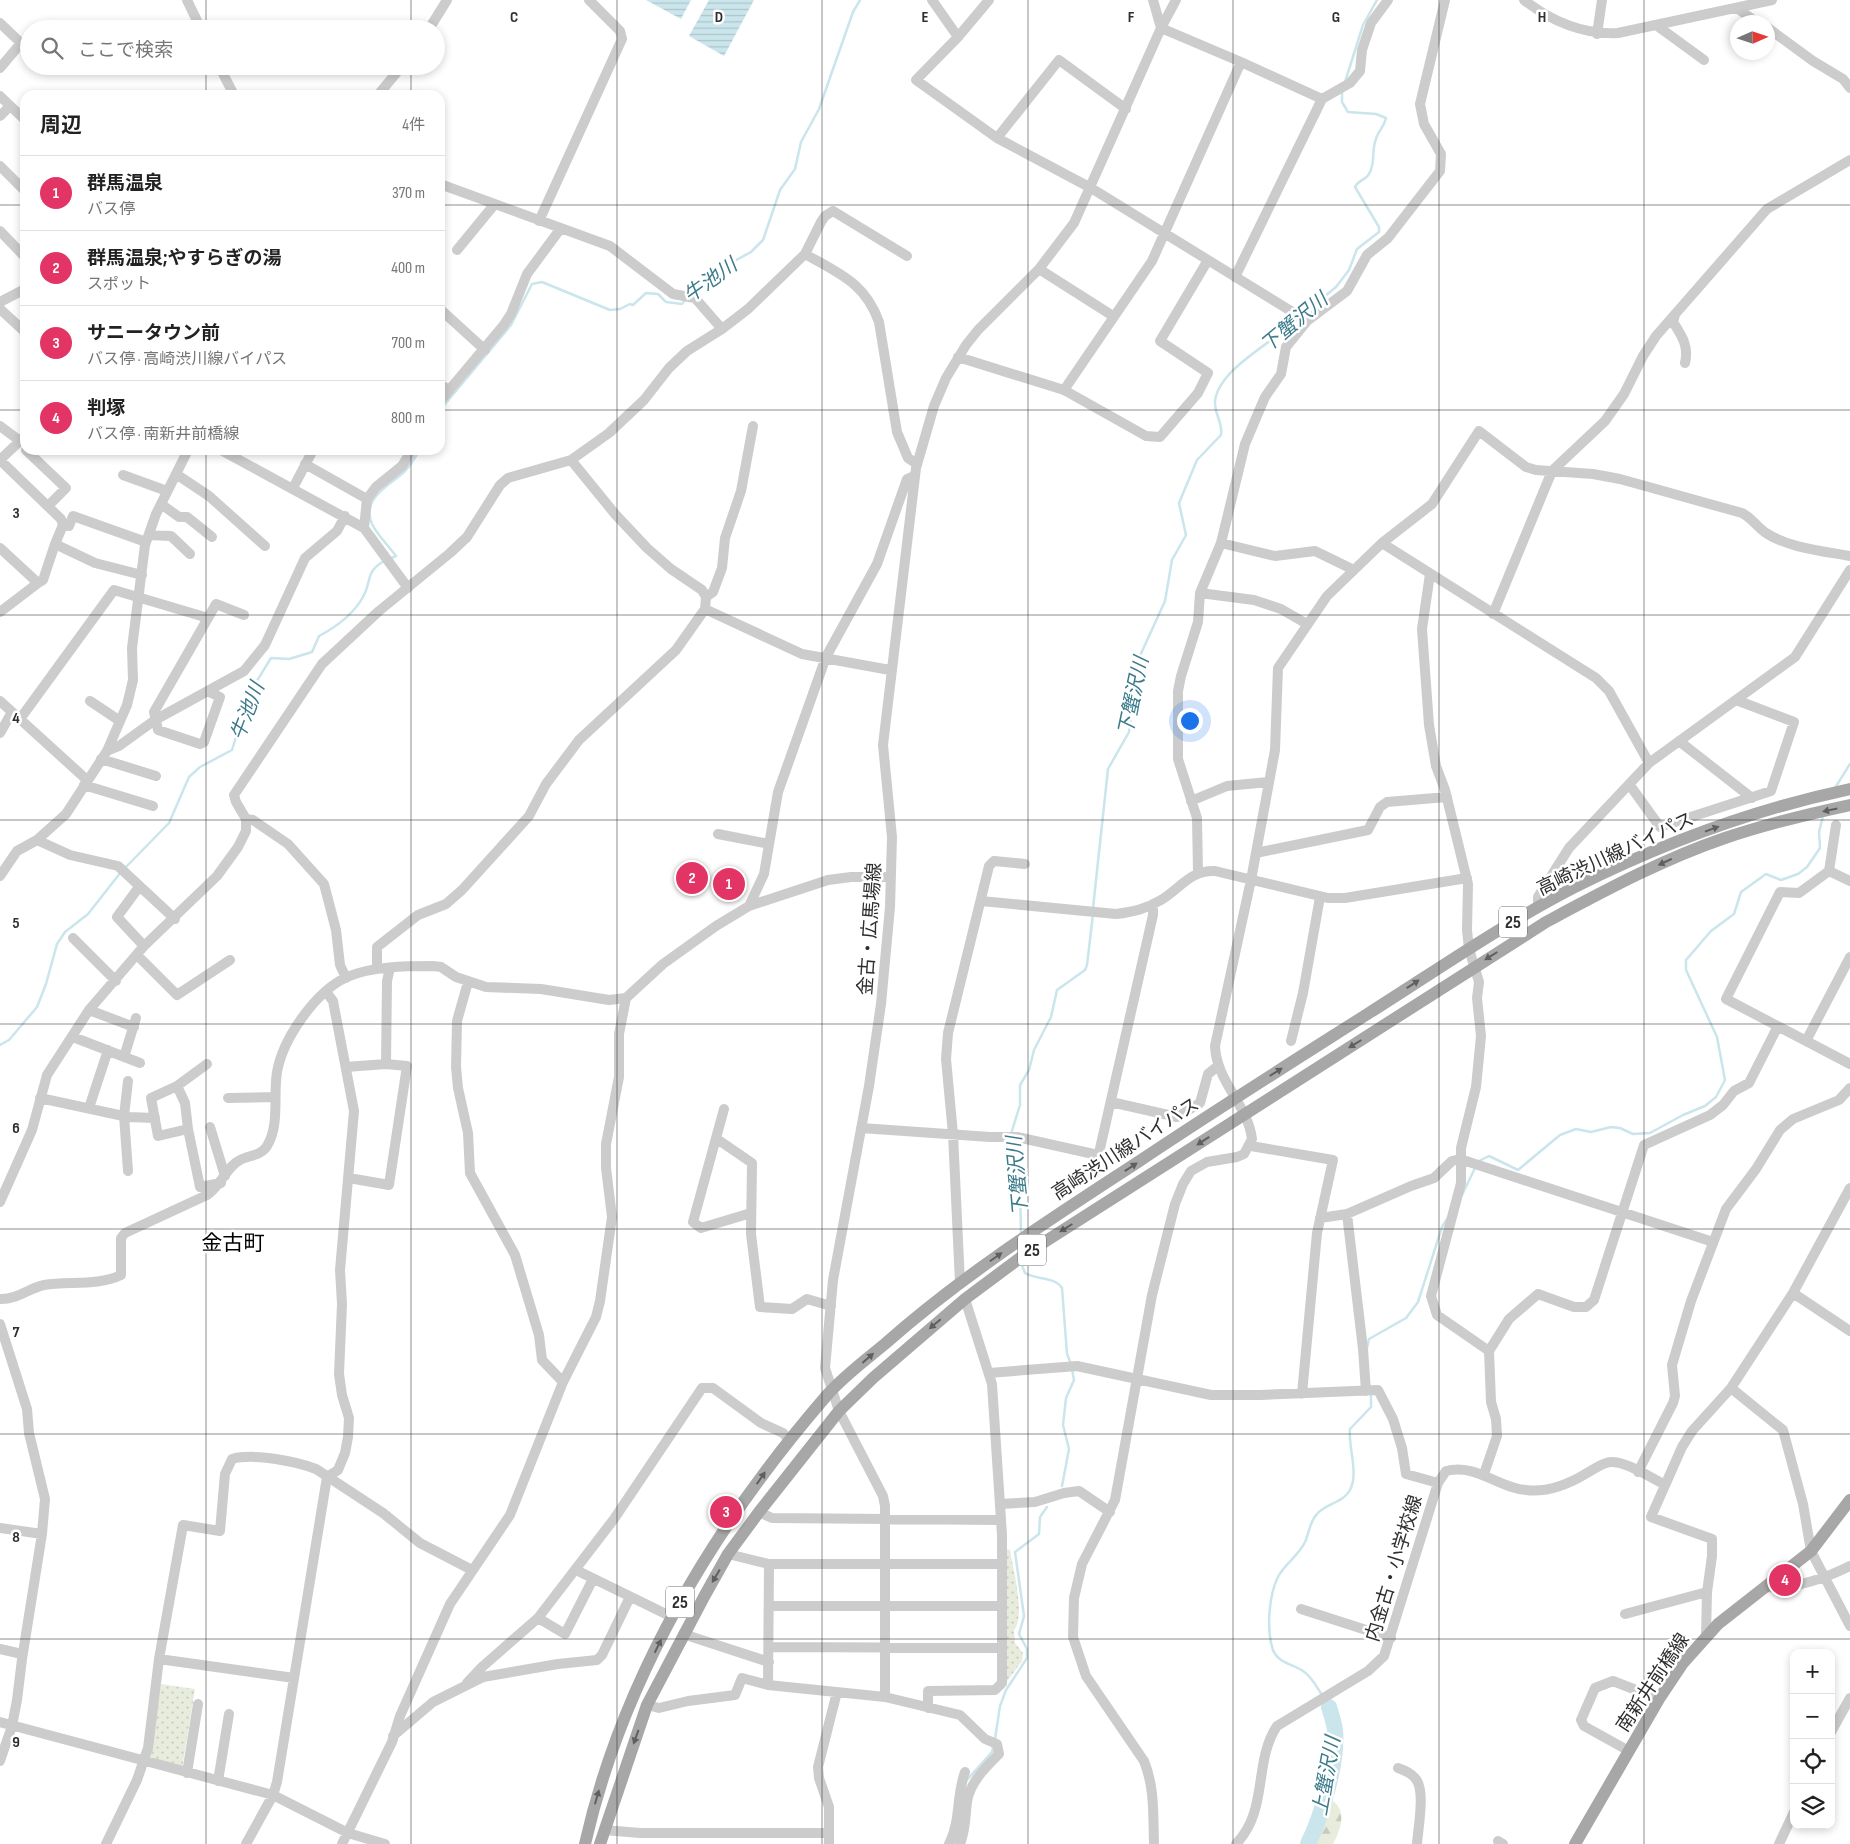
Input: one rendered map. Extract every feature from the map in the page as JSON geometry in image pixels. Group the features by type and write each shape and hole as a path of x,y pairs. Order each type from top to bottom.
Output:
{"main road":[{"name":"高崎渋川線バイパス","path":"584,1844 610,1757 632,1698 672,1617 715,1542 790,1441 832,1390 922,1311 1018,1241 1235,1098 1469,948 1538,908 1574,888 1669,844 1816,796 1850,789"},
{"name":"高崎渋川線バイパス","path":"600,1844 647,1705 683,1634 728,1554 839,1411 873,1378 965,1299 1024,1255 1474,966 1579,904 1676,857 1725,838 1810,814 1850,806"},
{"name":"南新井前橋線","path":"1575,1844 1659,1700 1683,1663 1706,1636 1811,1551 1850,1500"}],"street":[{"path":"187,0 197,20"},
{"path":"435,20 447,0"},
{"path":"539,221 622,39 620,30 589,0"},
{"path":"932,0 958,37"},
{"path":"989,0 958,37 916,80 997,138 1091,188 1307,321"},
{"path":"1153,0 1161,28"},
{"path":"749,906 764,874 778,792 826,657 877,564 907,479 916,469 934,406 958,357 978,330 1038,269 1074,223 1161,28 1176,0"},
{"path":"1235,276 1322,99 1350,83 1360,70 1362,50 1371,23 1388,0"},
{"path":"1198,872 1198,828 1178,759 1178,691 1180,676 1198,622 1200,593 1221,543 1245,444 1265,397 1281,374 1286,348 1307,321 1347,291 1367,255 1388,238 1440,171 1441,154 1424,124 1420,104 1445,0"},
{"path":"1524,0 1535,9 1571,27 1597,34 1618,33 1729,6 1765,1"},
{"path":"1597,34 1602,0"},
{"path":"1729,6 1744,15"},
{"path":"0,23 20,43 0,68"},
{"path":"1656,25 1704,60"},
{"path":"1161,28 1322,99"},
{"path":"1775,33 1813,61 1843,79 1850,88"},
{"path":"997,138 1059,60 1126,109"},
{"path":"1064,390 1152,261 1241,62"},
{"path":"223,75 229,90"},
{"path":"382,90 395,75"},
{"path":"0,96 20,115"},
{"path":"0,116 10,106"},
{"path":"1493,614 1552,471 1605,421 1624,394 1650,345 1767,208 1850,160"},
{"path":"0,166 20,185"},
{"path":"445,186 610,246 674,294 695,298 722,330"},
{"path":"457,250 494,204"},
{"path":"0,1202 7,1190 32,1130 48,1075 89,1010 116,981 144,946 175,919 217,876 238,847 246,831 246,819 234,795 312,678 335,651 379,610 408,588 467,537 508,478 571,460 623,421 686,351 722,330 748,309 805,254 825,216 833,211 907,256"},
{"path":"445,396 485,350 511,314 527,274 534,262 561,228"},
{"path":"0,231 20,252"},
{"path":"805,254 857,286 874,307 879,322 896,432 908,458 916,469"},
{"path":"958,357 1064,390 1146,436 1160,437 1198,393 1208,373 1160,341 1208,260"},
{"path":"1038,269 1113,316"},
{"path":"20,292 1,302 20,326"},
{"path":"445,314 485,350"},
{"path":"1675,315 1673,322 1686,344 1688,352 1685,363"},
{"path":"445,388 450,390"},
{"path":"0,426 20,442"},
{"path":"706,597 713,592 722,568 725,538 740,491 753,426"},
{"path":"1154,1844 1152,1787 1148,1770 1144,1761 1090,1686 1082,1668 1074,1637 1073,1606 1077,1580 1082,1564 1115,1500 1152,1295 1175,1204 1182,1184 1188,1175 1207,1162 1237,1157 1244,1154 1251,1146 1252,1133 1215,1058 1216,1037 1251,880 1275,750 1278,668 1327,596 1382,543 1432,504 1479,431 1526,467 1593,474 1742,513 1751,518 1766,532 1778,538 1806,548 1850,556"},
{"path":"0,612 42,580 63,525 61,519 0,460 20,446"},
{"path":"34,455 66,488 48,506"},
{"path":"0,876 17,851 37,840 66,814 104,755 120,721 127,705 132,680 132,648 148,538 161,504 186,455"},
{"path":"228,455 345,516 364,528 408,588"},
{"path":"293,488 310,455"},
{"path":"364,528 367,499 376,487 402,466 409,455"},
{"path":"377,969 377,947 418,915 446,904 462,890 529,816 546,784 579,740 676,650 705,609 706,597 702,590 671,569 647,548 615,514 571,460"},
{"path":"305,464 367,499"},
{"name":"金古・広馬場線","path":"886,1697 883,1496 839,1411 825,1368 834,1272 861,1128 881,1004 891,877 892,837 883,746 890,670 916,469"},
{"path":"176,474 209,496 264,546"},
{"path":"123,475 167,491"},
{"path":"161,504 179,517 187,517 212,537"},
{"path":"63,525 69,526 73,516 148,538 171,536 190,554"},
{"path":"104,755 155,720 209,692 244,671 258,655 305,558 337,530 345,516"},
{"path":"1221,543 1275,556 1315,551 1354,570"},
{"path":"1382,543 1604,685 1649,763"},
{"path":"55,544 95,563 142,576"},
{"path":"0,548 38,582"},
{"path":"1538,908 1538,897 1569,848 1649,763 1796,657 1850,570"},
{"path":"1430,574 1422,629 1422,646 1433,748 1436,766 1447,797 1467,878 1469,948 1479,982 1477,998 1481,1036 1476,1087 1460,1159 1461,1183 1431,1296 1436,1315 1489,1351"},
{"path":"0,733 114,590 208,618"},
{"path":"1200,593 1254,600 1281,609 1307,624"},
{"path":"209,692 220,697 204,742 200,744 158,730 154,712 216,604 244,615"},
{"path":"705,609 802,654 890,670"},
{"path":"1629,784 1660,827 1771,791 1794,722 1736,700"},
{"path":"0,701 86,782 153,806"},
{"path":"90,701 120,721"},
{"path":"1679,741 1752,798"},
{"path":"104,755 156,776"},
{"path":"1191,802 1226,786 1268,782"},
{"path":"1256,852 1368,830 1380,807 1387,802 1447,797"},
{"path":"246,819 253,820 288,844 324,884 336,930 340,965 346,978"},
{"path":"1836,825 1830,871 1799,893 1780,892 1726,998 1850,1064"},
{"path":"718,834 769,844"},
{"path":"37,840 70,855 118,866 139,888 175,919"},
{"path":"960,1282 953,1134 946,1047 991,862 1025,864"},
{"path":"981,901 1116,914 1142,910 1198,872 1215,871 1320,897 1345,898 1467,878"},
{"path":"1830,871 1850,881"},
{"path":"0,1299 8,1299 42,1286 96,1281 121,1275 121,1238 125,1233 206,1194 240,1160 260,1153 266,1148 272,1136 276,1073 281,1054 298,1021 327,993 346,978 377,969 413,966 441,967 468,982 505,989 541,989 609,1000 626,998 663,964 716,926 749,906 828,880 851,877 891,877"},
{"path":"139,888 116,917 144,946"},
{"path":"1291,1041 1303,993 1320,897"},
{"path":"1094,1175 1153,915 1153,904"},
{"path":"73,938 116,981"},
{"path":"136,955 177,995 230,960"},
{"path":"1806,1041 1850,957"},
{"path":"386,1064 387,981 390,968"},
{"path":"468,982 457,1021 456,1067 458,1088 468,1133 470,1174 515,1255 539,1335 542,1360 563,1382"},
{"path":"246,1844 273,1796 327,1477 338,1470 346,1453 348,1437 349,1418 342,1395 339,1374 342,1304 341,1248 354,1111 333,1001 327,993"},
{"path":"342,1844 393,1736 411,1690 450,1604 510,1515 563,1382 596,1316 600,1301 612,1217 612,1200 606,1168 606,1144 619,1077 619,1034 626,998"},
{"path":"89,1010 135,1022 124,1057"},
{"path":"1484,1474 1497,1436 1496,1420 1491,1402 1489,1351 1509,1319 1538,1294 1574,1307 1586,1307 1594,1300 1644,1144 1710,1115 1724,1105 1734,1091 1749,1083 1778,1026"},
{"path":"73,1037 140,1063"},
{"path":"89,1108 108,1050"},
{"path":"188,1129 158,1136 150,1098 177,1086 207,1064"},
{"path":"346,1068 386,1064 407,1066 389,1186 349,1178"},
{"path":"1111,1102 1176,1117 1200,1103 1208,1074 1218,1066"},
{"path":"128,1081 124,1116 128,1172"},
{"path":"177,1086 185,1103 188,1129 200,1187 223,1179"},
{"path":"1638,1472 1673,1403 1675,1396 1672,1365 1691,1301 1726,1209 1756,1169 1780,1130 1793,1119 1839,1100 1850,1088"},
{"path":"228,1098 275,1097"},
{"path":"40,1098 124,1116 155,1118"},
{"path":"724,1109 693,1222 700,1228 751,1213"},
{"path":"210,1127 223,1179"},
{"path":"861,1128 1017,1137 1098,1155"},
{"path":"717,1139 752,1162 750,1234 760,1307 792,1309 808,1299 831,1306"},
{"path":"1251,1146 1333,1160 1320,1218 1302,1394"},
{"path":"1320,1218 1347,1214 1403,1189 1434,1178 1452,1161 1460,1159 1713,1242"},
{"path":"1706,1636 1707,1592 1712,1556 1712,1539 1651,1517 1664,1484 1692,1431 1731,1388 1792,1293 1850,1188"},
{"path":"1347,1214 1366,1391"},
{"path":"1792,1293 1850,1331"},
{"path":"928,1708 928,1691 995,1690 1002,1684 1000,1504 989,1373 965,1299"},
{"path":"0,1324 26,1409 29,1433 45,1499 42,1534 12,1726 0,1761"},
{"path":"989,1373 1077,1366 1136,1380 1211,1394 1302,1394 1378,1390 1393,1419 1402,1448 1406,1474 1438,1483"},
{"path":"467,1683 482,1666 538,1618 576,1570 634,1489 702,1388 713,1388 761,1423 783,1433 790,1441"},
{"path":"1731,1388 1783,1430 1803,1504 1811,1551 1827,1578 1850,1626"},
{"path":"106,1844 144,1762 159,1659 183,1525 220,1531 225,1474 232,1460 268,1459 305,1465 384,1514 420,1543 472,1570"},
{"name":"内金古・小学校線","path":"1236,1844 1249,1826 1257,1807 1270,1737 1276,1726 1376,1666 1384,1656 1438,1483 1446,1471 1454,1469 1484,1474 1503,1484 1528,1491 1557,1488 1600,1466 1612,1462 1664,1484"},
{"path":"1000,1504 1035,1502 1064,1493 1079,1491 1110,1512"},
{"path":"759,1512 772,1518 1000,1520"},
{"path":"0,1528 42,1534"},
{"path":"728,1554 769,1564 1002,1564"},
{"path":"768,1685 769,1564"},
{"path":"1766,1587 1783,1588 1827,1578 1850,1566"},
{"path":"576,1570 672,1617"},
{"path":"538,1618 565,1634 593,1579"},
{"path":"1625,1614 1707,1592"},
{"path":"393,1736 433,1702 483,1676 597,1660 602,1655 630,1597"},
{"path":"768,1606 1002,1606"},
{"path":"1301,1609 1391,1638"},
{"path":"683,1634 769,1662"},
{"path":"769,1647 1002,1648"},
{"path":"0,1649 22,1654"},
{"path":"159,1659 294,1678"},
{"path":"647,1705 659,1708 688,1701 735,1695 742,1678 768,1685 886,1697 960,1715 986,1739 997,1744 999,1754 983,1770 971,1789 967,1801 966,1827 960,1844"},
{"path":"1629,1751 1584,1726 1581,1720 1594,1688 1613,1681 1659,1700"},
{"path":"829,1844 829,1807 819,1778 818,1767 838,1692"},
{"path":"1835,1725 1850,1698"},
{"path":"187,1773 198,1704"},
{"path":"218,1781 229,1714"},
{"path":"0,1722 273,1796 348,1833 385,1844"},
{"path":"1398,1768 1415,1777 1419,1784 1421,1804 1417,1844"},
{"path":"949,1844 957,1828 961,1785 965,1772"},
{"path":"1779,1844 1790,1821"},
{"path":"604,1830 640,1833 829,1833"},
{"path":"638,1844 640,1833"}],"green space":[{"path":"1005,1549 1010,1550 1018,1592 1019,1614 1014,1630 1015,1643 1023,1653 1022,1661 1005,1684"},
{"path":"161,1684 195,1689 182,1769 150,1758"},
{"path":"1330,1799 1336,1803 1341,1814 1338,1832 1333,1844 1314,1844"}],"water":[{"path":"646,0 691,0 681,19"},
{"path":"709,0 754,0 724,56 689,36"}],"waterway":[{"name":"牛池川","path":"691,293 718,270 751,252 763,240 780,190 795,169 801,142 819,109 853,12 860,0"},
{"name":"下蟹沢川","path":"1345,82 1363,25 1377,0"},
{"name":"下蟹沢川","path":"1303,314 1336,287 1349,270 1357,249 1379,232 1379,227 1355,187 1368,176 1371,170 1377,136 1386,118 1376,114 1348,112 1342,102 1342,92"},
{"name":"牛池川","path":"445,404 511,325 532,284 542,282 610,310 620,309 630,304 633,305 646,293 658,294 666,302 682,304 686,299"},
{"name":"下蟹沢川","path":"1093,908 1108,769 1129,732 1139,658 1165,601 1172,560 1186,535 1179,503 1197,460 1221,435 1221,426 1215,405 1219,389 1237,366 1299,318"},
{"name":"牛池川","path":"389,559 396,556 372,524 370,507 378,494 406,470 417,455"},
{"name":"牛池川","path":"125,868 169,823 189,777 200,767 232,750 250,692 271,658 289,659 312,652 319,636 349,615 359,603 366,591 371,573 384,561"},
{"path":"1835,788 1850,764"},
{"path":"1479,1161 1489,1156 1518,1170 1560,1135 1576,1129 1591,1132 1611,1127 1620,1128 1633,1134 1650,1133 1683,1115 1705,1106 1716,1097 1725,1080 1717,1037 1686,970 1686,960 1711,931 1734,914 1741,892 1766,874 1781,880 1798,874 1807,867 1820,848 1819,832 1823,816"},
{"name":"牛池川","path":"0,1045 9,1040 37,1007 46,984 57,944 65,932 88,914 121,872"},
{"name":"下蟹沢川","path":"1011,1134 1020,1105 1020,1085 1029,1070 1034,1050 1051,1017 1057,990 1085,970 1087,965 1093,914"},
{"name":"下蟹沢川","path":"1011,1139 1020,1181 1021,1235"},
{"path":"1462,1195 1476,1166"},
{"path":"1367,1348 1369,1339 1406,1318 1418,1302 1442,1227 1447,1219"},
{"name":"下蟹沢川","path":"1021,1263 1025,1273 1050,1280 1059,1284 1062,1288 1067,1354 1071,1364"},
{"name":"下蟹沢川","path":"1062,1486 1069,1449 1063,1425 1066,1398 1074,1380 1072,1369"},
{"path":"1322,1695 1306,1673 1282,1661 1275,1654 1271,1641 1269,1622 1271,1601 1279,1575 1302,1547 1315,1517 1325,1507 1343,1498 1350,1490 1354,1476 1350,1429 1371,1407 1371,1393"},
{"name":"下蟹沢川","path":"995,1739 1000,1706 1006,1690 1027,1658 1027,1649 1019,1634 1024,1616 1015,1552 1039,1534 1040,1517 1047,1507"},
{"path":"1325,1700 1329,1707"},
{"name":"上蟹沢川","path":"1308,1844 1319,1818 1328,1788 1334,1757 1335,1730 1329,1707"},
{"name":"下蟹沢川","path":"966,1781 992,1752 993,1747"}],"place":[{"name":"群馬温泉;やすらぎの湯","path":"692,878"},
{"name":"群馬温泉","path":"729,884"},
{"name":"サニータウン前","path":"726,1512"},
{"name":"判塚","path":"1785,1580"}],"district":[{"name":"金古町","path":"233,1243"}]}
